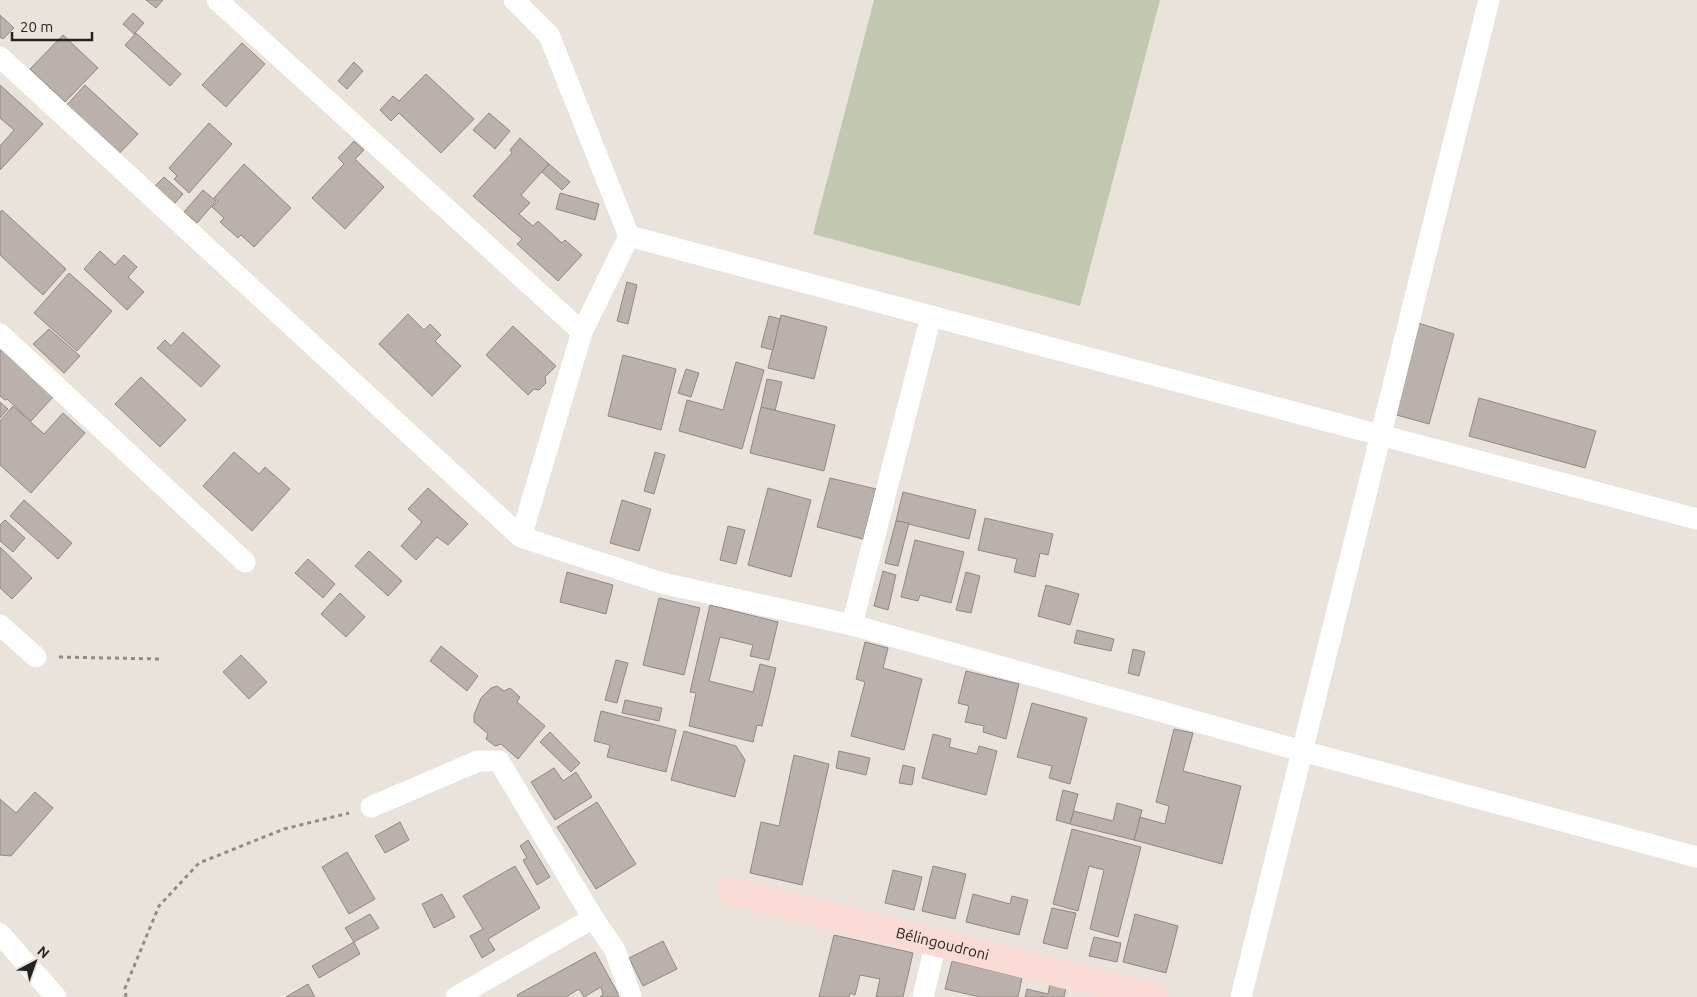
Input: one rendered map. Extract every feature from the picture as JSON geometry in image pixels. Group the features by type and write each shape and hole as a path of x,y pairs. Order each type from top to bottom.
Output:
{"street":[{"path":"217,0 582,332"},
{"path":"514,0 549,35 629,236 582,332 521,537"},
{"path":"1241,997 1489,0"},
{"path":"0,57 521,537 662,583 852,625 1302,751 1697,857"},
{"path":"629,236 1697,519"},
{"path":"852,625 931,316"},
{"path":"0,334 245,562"},
{"path":"0,625 36,657"},
{"path":"371,807 478,761 500,761 614,950 631,997"},
{"name":"Bélingoudroni","path":"731,891 1154,997"},
{"path":"456,997 593,918"},
{"path":"0,934 56,997"},
{"path":"923,997 936,943"}],"path":[{"path":"36,657 159,659"},
{"path":"126,997 126,988 160,906 199,863 284,829 371,807"}],"green space":[{"path":"874,0 1160,0 1080,306 813,234"}],"building":[{"path":"146,0 163,0 156,8"},
{"path":"133,13 144,23 134,34 123,24"},
{"path":"0,15 14,28 3,39 0,37"},
{"path":"136,33 181,74 170,86 125,45"},
{"path":"63,35 98,68 65,102 30,69"},
{"path":"242,43 265,64 226,107 202,85"},
{"path":"354,62 363,71 347,89 338,81"},
{"path":"426,74 474,119 441,153 399,113 391,121 380,110 393,96 399,101"},
{"path":"0,85 43,124 0,170 0,146 14,130 0,118"},
{"path":"85,85 138,134 115,158 63,109"},
{"path":"489,113 510,131 495,149 473,130"},
{"path":"209,123 232,144 189,193 174,179 177,176 169,168"},
{"path":"520,138 549,164 521,195 530,203 519,214 533,226 538,221 562,243 565,240 582,255 558,281 517,244 522,239 473,196 512,153 510,150"},
{"path":"354,141 364,150 355,159 384,187 345,229 312,198 344,164 338,158"},
{"path":"244,164 291,208 254,247 241,235 238,238 220,222 224,218 212,207 218,201 214,198"},
{"path":"549,164 570,182 562,190 542,172"},
{"path":"164,177 183,194 174,204 155,186"},
{"path":"203,190 216,201 197,223 184,212"},
{"path":"560,193 599,204 595,220 556,209"},
{"path":"2,210 66,269 43,295 0,255 0,212"},
{"path":"100,251 115,265 124,255 137,267 128,277 144,292 127,310 84,269"},
{"path":"69,273 112,311 77,351 34,313"},
{"path":"627,282 637,285 628,324 617,321"},
{"path":"408,314 424,330 430,324 441,335 435,341 461,366 432,396 379,344"},
{"path":"781,315 827,327 814,379 768,368"},
{"path":"769,316 780,319 773,350 761,347"},
{"path":"1418,323 1454,334 1429,424 1393,414"},
{"path":"513,326 556,366 545,377 546,383 539,390 534,389 528,395 486,355"},
{"path":"49,329 80,356 64,373 33,344"},
{"path":"183,332 220,366 201,387 157,348 165,340 171,346"},
{"path":"2,349 53,397 31,421 7,399 5,400 0,396 0,351"},
{"path":"623,355 676,369 661,430 608,416"},
{"path":"736,362 764,370 742,449 679,431 687,400 723,410"},
{"path":"686,369 699,373 691,397 678,393"},
{"path":"141,377 186,420 160,447 115,404"},
{"path":"767,379 782,382 775,411 761,407"},
{"path":"1479,398 1596,431 1585,468 1469,436"},
{"path":"0,402 8,409 0,418"},
{"path":"13,406 44,434 63,413 85,433 31,493 0,465 0,421"},
{"path":"761,407 835,425 824,471 750,453"},
{"path":"234,452 259,474 265,467 290,489 252,531 203,486"},
{"path":"655,452 665,455 654,494 644,491"},
{"path":"830,478 876,489 863,539 817,527"},
{"path":"428,488 468,524 448,545 437,537 416,560 401,546 422,522 408,509"},
{"path":"768,488 811,500 791,577 748,565"},
{"path":"903,492 976,510 969,539 896,521"},
{"path":"24,500 72,543 58,559 10,516"},
{"path":"622,500 651,509 639,551 610,543"},
{"path":"985,518 1053,534 1048,555 1040,553 1035,577 1014,572 1017,559 978,550"},
{"path":"5,520 25,538 13,552 0,541 0,525"},
{"path":"896,521 909,523 898,566 885,563"},
{"path":"728,526 745,530 736,564 720,560"},
{"path":"915,540 964,552 951,603 920,595 918,601 901,597"},
{"path":"0,547 32,578 12,599 0,588"},
{"path":"369,551 402,581 388,596 355,566"},
{"path":"308,559 335,584 323,598 295,573"},
{"path":"883,571 896,575 888,610 874,606"},
{"path":"567,572 613,585 606,614 560,602"},
{"path":"966,572 980,576 971,613 956,610"},
{"path":"1046,585 1079,594 1070,625 1038,616"},
{"path":"340,593 365,617 346,637 321,614"},
{"path":"659,598 700,608 684,675 643,665"},
{"path":"710,605 778,622 769,660 750,656 753,645 720,637 709,681 753,692 760,664 776,668 762,726 757,725 753,742 689,726 696,693 690,692"},
{"path":"1077,630 1114,639 1111,651 1074,643"},
{"path":"865,642 888,648 883,668 922,679 904,750 851,736 865,682 856,679"},
{"path":"441,646 478,676 467,691 430,661"},
{"path":"1133,649 1145,652 1139,676 1128,673"},
{"path":"241,655 267,682 249,699 223,672"},
{"path":"616,660 628,663 617,703 605,700"},
{"path":"966,671 1019,684 1006,739 983,732 984,726 965,722 969,706 958,703"},
{"path":"497,686 504,691 510,688 520,697 517,702 545,726 518,759 501,744 495,746 486,739 488,734 474,722 474,715 481,698 491,688"},
{"path":"625,700 662,708 659,721 622,713"},
{"path":"1032,703 1087,718 1070,784 1049,778 1052,766 1017,757"},
{"path":"601,711 676,730 666,772 607,757 610,745 594,741"},
{"path":"1174,729 1193,733 1183,771 1241,786 1222,864 1134,840 1140,817 1165,824 1169,806 1156,802"},
{"path":"684,731 736,746 745,760 735,797 671,780"},
{"path":"550,732 580,763 571,772 540,742"},
{"path":"933,734 951,739 949,747 977,754 979,746 997,751 986,795 922,778"},
{"path":"839,751 870,758 866,775 836,768"},
{"path":"794,755 829,764 802,885 750,873 761,822 779,826"},
{"path":"903,765 915,768 912,785 899,783"},
{"path":"554,768 563,781 576,772 592,797 555,820 531,782"},
{"path":"1063,790 1078,794 1070,824 1056,820"},
{"path":"35,792 53,808 11,856 0,855 0,799 16,813"},
{"path":"597,802 636,864 596,889 557,827"},
{"path":"1117,803 1142,810 1134,840 1070,824 1074,811 1113,821"},
{"path":"400,822 409,840 385,853 375,836"},
{"path":"1072,829 1141,847 1118,937 1090,929 1104,870 1089,866 1078,911 1053,904"},
{"path":"528,840 550,877 537,885 523,860 527,858 520,846"},
{"path":"347,852 375,899 349,914 322,867"},
{"path":"515,866 540,908 488,939 495,950 482,958 470,936 483,929 463,896"},
{"path":"933,866 966,874 955,919 922,911"},
{"path":"893,870 922,877 914,910 885,903"},
{"path":"442,894 455,917 434,928 422,904"},
{"path":"973,894 1010,904 1012,896 1028,900 1019,935 966,922"},
{"path":"1052,908 1076,913 1067,949 1043,943"},
{"path":"370,914 379,928 354,942 345,928"},
{"path":"1135,914 1178,926 1166,973 1123,962"},
{"path":"834,935 913,953 903,997 876,997 880,979 860,975 855,995 850,993 849,997 819,997"},
{"path":"1094,937 1121,943 1117,962 1089,956"},
{"path":"663,941 677,969 643,986 629,958"},
{"path":"354,942 360,954 319,978 312,966"},
{"path":"595,952 620,997 600,997 603,994 601,987 584,997 579,989 566,997 518,997 517,995"},
{"path":"952,961 1022,978 1018,997 980,997 945,989"},
{"path":"308,984 315,997 286,997"},
{"path":"1050,984 1066,988 1064,997 1025,997 1027,989 1048,994"}]}
